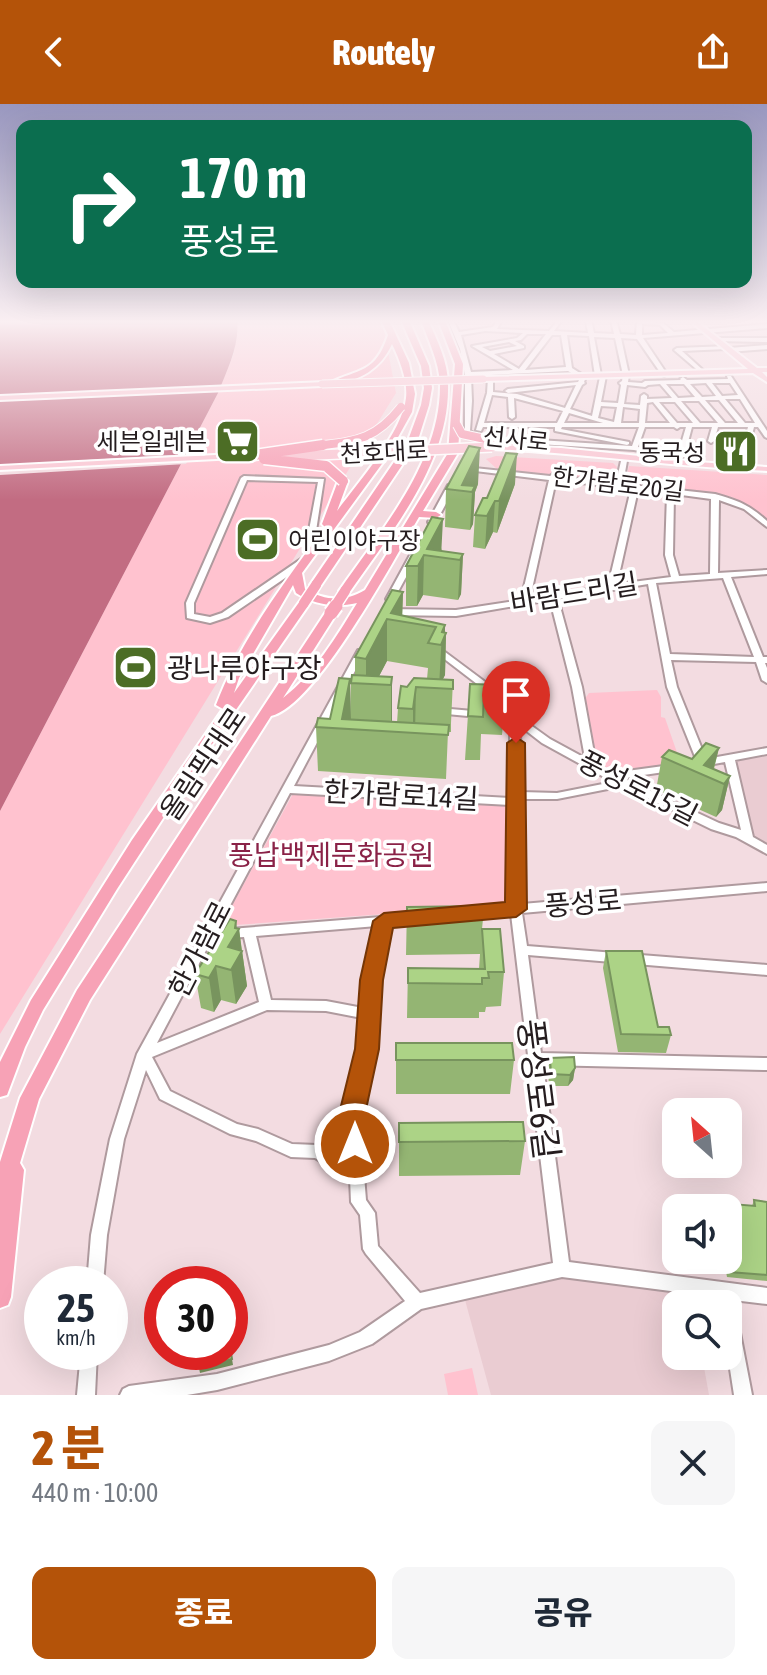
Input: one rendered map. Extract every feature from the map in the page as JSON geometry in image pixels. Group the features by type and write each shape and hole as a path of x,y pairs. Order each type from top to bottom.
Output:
{"highway":[{"path":"322,384 338,380"},
{"path":"254,459 353,441 383,430 411,396 409,380"},
{"path":"217,723 233,678 263,622 382,457 408,412 414,380"},
{"name":"올림픽대로","path":"1,1086 59,967 217,723 304,603 372,497 412,443 425,405 427,380"},
{"name":"올림픽대로","path":"0,1195 18,1132 43,1068 108,951 265,718 375,546 438,434 444,380"},
{"path":"455,462 459,380"},
{"path":"455,424 472,434"},
{"path":"455,424 462,434 492,444 535,445"},
{"path":"265,718 296,694 317,669 377,583 437,475 477,452"},
{"path":"372,497 382,457"},
{"path":"254,459 309,462 334,470 343,481 325,532"},
{"path":"437,475 455,462"},
{"path":"375,546 406,519 425,496"},
{"path":"417,514 436,515"},
{"path":"297,574 300,591 324,602 356,600 377,583"},
{"path":"0,1297 18,1132"}],"main road":[{"path":"0,398 446,380"},
{"name":"천호대로","path":"0,470 254,459 492,444 682,460 767,463"},
{"name":"천호대로","path":"535,445 767,469"},
{"path":"477,452 624,461 682,460"}],"street":[{"name":"선사로","path":"471,380 472,434 634,446 682,460"},
{"path":"477,452 472,434 482,425 490,393 487,380"},
{"path":"490,393 535,391 582,380"},
{"path":"557,428 569,411 583,380"},
{"path":"595,419 600,404 600,380"},
{"path":"617,425 624,380"},
{"path":"629,380 645,384 656,380"},
{"path":"482,425 534,423 634,446 642,427 643,380"},
{"path":"664,380 699,426"},
{"path":"676,380 710,380"},
{"path":"731,380 759,427"},
{"path":"707,381 721,397 759,427"},
{"path":"686,382 720,426"},
{"path":"526,399 535,391"},
{"path":"490,393 526,399 617,425"},
{"path":"511,396 512,417"},
{"path":"600,404 741,397"},
{"path":"654,400 677,427"},
{"path":"534,423 547,405"},
{"path":"557,428 617,425 759,427"},
{"path":"711,441 720,426"},
{"path":"682,460 689,427"},
{"path":"742,462 759,427"},
{"path":"254,459 332,465"},
{"path":"619,485 624,461"},
{"path":"375,625 436,515 455,462"},
{"name":"한가람로20길","path":"455,462 715,496 735,501 763,523"},
{"path":"525,601 553,476"},
{"path":"244,478 322,480 308,558 225,615 210,620 190,616 190,603 244,478"},
{"path":"612,587 635,487"},
{"path":"671,491 669,555 675,578"},
{"path":"714,575 712,538 715,496"},
{"name":"바람드리길","path":"382,612 456,613 652,581 767,572"},
{"path":"726,574 763,660 767,680"},
{"path":"652,581 666,657 683,721 703,764"},
{"path":"554,598 574,673 591,766"},
{"path":"382,612 405,625"},
{"name":"한가람로","path":"96,1266 99,1235 117,1139 144,1054 368,639"},
{"name":"풍성로15길","path":"427,642 497,695 515,718 591,766 767,850"},
{"path":"666,657 763,660"},
{"path":"332,704 352,705"},
{"path":"425,710 515,718"},
{"name":"풍성로6길","path":"515,718 516,909 562,1269"},
{"path":"610,776 703,764 767,751"},
{"name":"풍성로15길","path":"729,758 748,839"},
{"name":"한가람로14길","path":"286,789 516,799 557,796 623,783"},
{"name":"풍성로","path":"457,914 767,887"},
{"path":"207,935 428,917"},
{"path":"384,921 371,980 367,1049 352,1114 359,1202 367,1213 371,1249 417,1302"},
{"path":"249,932 266,1005"},
{"path":"521,950 767,970"},
{"path":"357,1174 317,1152 291,1150 258,1135 235,1130 165,1095 144,1054 266,1005 326,1006 369,1014"},
{"path":"535,1059 767,1064"},
{"path":"129,1395 217,1382 329,1353 366,1338 417,1302 562,1269 684,1290"},
{"path":"742,1297 767,1296"},
{"path":"86,1395 88,1370"},
{"path":"738,1370 743,1395"}],"shaded area":[{"path":"0,380 223,380 218,393 0,811"},
{"path":"767,756 767,847 753,839 735,761"},
{"path":"563,1277 662,1290 662,1370 705,1370 709,1395 491,1395 465,1300"}],"green space":[{"path":"223,380 394,380 396,393 0,1034 0,811"},
{"path":"496,456 613,463 617,467 613,482 497,469 486,459"},
{"path":"629,466 767,475 767,520 732,497 625,484"},
{"path":"657,690 661,697 661,717 665,718 681,764 612,774 594,765 584,700 589,693"},
{"name":"풍납백제문화공원","path":"294,792 512,804 509,905 221,926"},
{"path":"472,1368 478,1395 448,1395 444,1374"}],"pier":[{"path":"191,454 186,464 0,475 0,465"}],"building":[{"path":"469,446 480,448 462,485 475,486 472,492 446,489"},
{"path":"506,453 517,454 499,501 495,501 487,516 475,515 483,498 487,498"},
{"path":"432,517 443,519 427,549 463,554 460,560 424,555 418,566 406,566"},
{"path":"392,590 403,592 391,613 445,625 442,632 446,633 441,645 428,643 436,627 387,619 366,659 355,657"},
{"path":"352,675 392,677 391,685 351,683"},
{"path":"339,678 350,679 342,719 449,725 448,735 316,727 318,718 330,719"},
{"path":"414,678 453,680 453,689 416,687 413,709 398,708 401,686 407,687"},
{"path":"470,684 506,685 506,692 484,691 483,717 468,716"},
{"path":"706,743 719,748 704,765 730,776 724,784 662,757 669,750 692,759"},
{"path":"481,906 483,919 407,921 407,907"},
{"path":"230,919 236,921 235,928 239,929 228,947 242,951 231,970 216,966 209,978 195,974"},
{"path":"482,929 500,929 504,972 488,972 489,978 482,978 482,984 408,983 408,968 485,969"},
{"path":"606,951 642,951 658,1027 669,1027 671,1035 621,1034"},
{"path":"396,1043 512,1043 514,1060 396,1060"},
{"path":"574,1057 575,1068 570,1075 551,1074 550,1058"},
{"path":"523,1122 525,1141 399,1142 399,1123"},
{"path":"754,1200 767,1202 767,1275 742,1273 742,1205 755,1206"}],"place":[{"name":"세븐일레븐","path":"238,441"},
{"name":"동국성","path":"736,452"},
{"name":"어린이야구장","path":"257,540"},
{"name":"광나루야구장","path":"136,668"}],"route":[{"path":"355,1144 352,1114 367,1049 371,980 384,921 516,909 516,743"}]}
